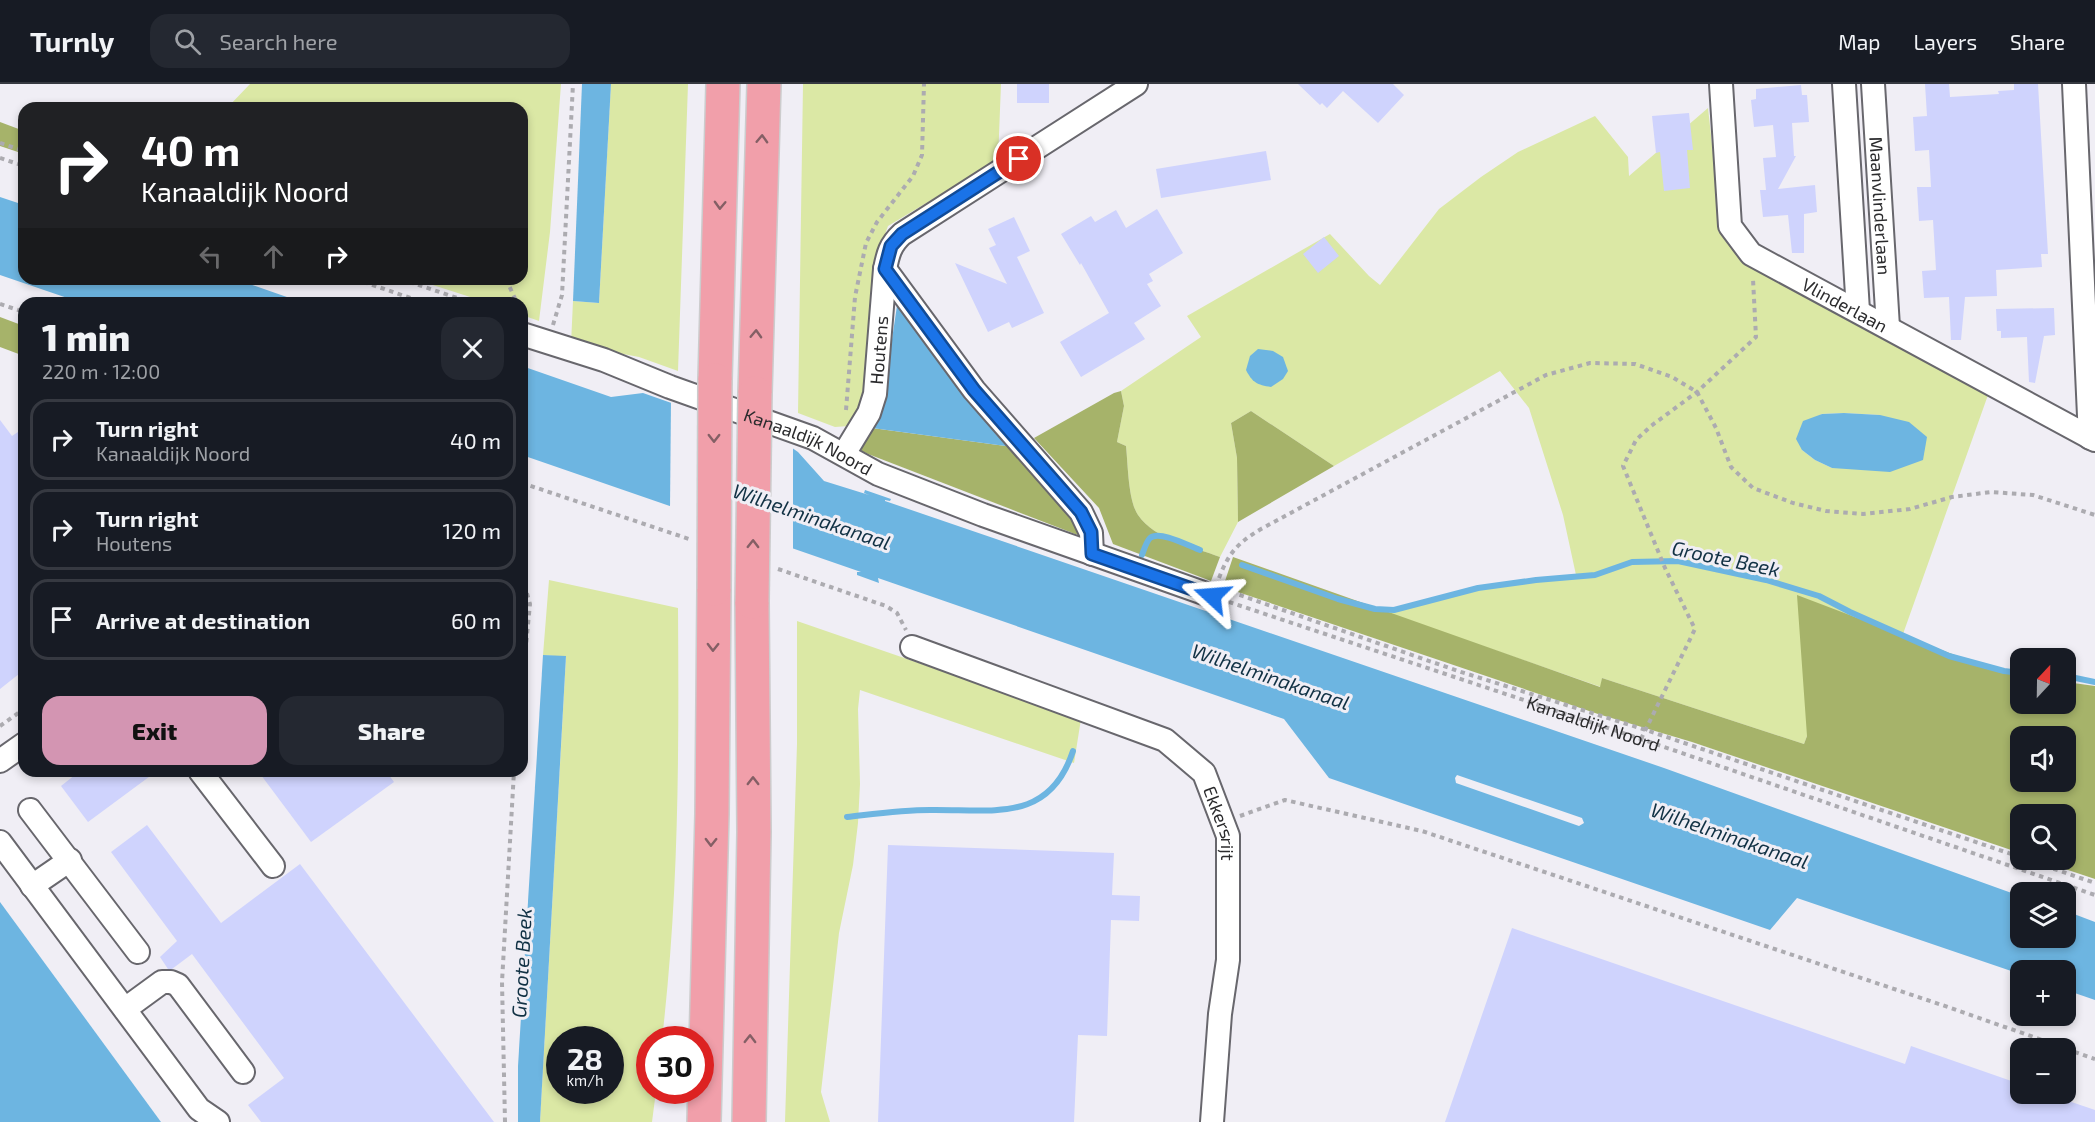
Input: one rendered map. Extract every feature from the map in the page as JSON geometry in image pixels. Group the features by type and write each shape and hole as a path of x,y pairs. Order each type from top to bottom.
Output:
{"highway":[{"path":"704,1122 712,814 715,380 723,84"},
{"path":"749,1122 754,832 752,602 755,393 764,84"}],"street":[{"name":"Houtens","path":"843,454 869,413 876,394 885,269 891,246 902,234 1136,84"},
{"name":"Vlinderlaan","path":"1721,84 1730,226 1751,254 2093,439"},
{"name":"Maanvlinderlaan","path":"1844,84 1858,312"},
{"name":"Maanvlinderlaan","path":"1873,84 1888,327"},
{"path":"2074,84 2093,439"},
{"path":"885,269 974,390 1081,512 1091,532 1092,554"},
{"name":"Kanaaldijk Noord","path":"528,336 549,341 813,438 878,474 983,515 1092,554 1217,591"},
{"name":"Ekkersrijt","path":"912,647 1165,740 1203,773 1228,836 1228,960 1220,1014 1212,1122"},
{"path":"0,761 18,748"},
{"path":"205,777 273,866"},
{"path":"30,810 138,952"},
{"path":"0,843 199,1109 218,1122"},
{"path":"32,886 70,860"},
{"path":"124,1009 162,982 178,985 243,1072"}],"path":[{"path":"549,341 562,295 573,84"},
{"path":"0,143 18,149"},
{"path":"0,158 18,164"},
{"path":"1641,740 1695,629 1659,555 1623,466 1636,440 1697,392 1756,337 1751,254"},
{"path":"372,285 408,297"},
{"path":"419,285 454,297"},
{"path":"0,304 18,310"},
{"path":"2010,854 1646,730 1469,675 1217,591 1230,553 1246,538 1546,375 1590,363 1635,364 1672,377 1697,392 1716,428 1731,467 1753,488 1793,503 1826,511 1863,514 1910,509 1952,497 1991,492 2033,495 2095,515"},
{"name":"Kanaaldijk Noord","path":"1217,591 1641,740 2095,895"},
{"path":"528,597 530,604 528,624"},
{"path":"0,726 18,713"},
{"path":"505,1122 502,982 514,777"},
{"path":"1223,822 1285,801 1422,831 2034,1038"},
{"path":"2057,870 2095,883"},
{"path":"2076,1053 2095,1059"}],"green space":[{"path":"250,84 561,84 550,232 539,321 528,317 528,297 470,297 433,285 528,285 528,102 233,102"},
{"path":"611,84 688,84 678,371 639,357 571,344 573,301 599,303"},
{"path":"803,84 1001,84 998,160 888,226 883,240 873,296 868,395 849,426 835,427 798,413"},
{"path":"1708,108 1722,235 1740,258 1988,395 1903,634 1852,614 1804,744 1602,678 1601,687 1387,613 1440,596 1514,582 1576,575 1563,515 1529,408 1500,371 1334,466 1251,411 1231,423 1237,458 1238,522 1220,557 1165,537 1145,524 1138,515 1130,491 1126,446 1117,442 1124,406 1121,391 1201,337 1187,316 1330,234 1380,285 1439,209 1518,152 1595,116 1628,157 1629,176","holes":["1821,414 1880,415 1832,468 1815,460 1802,450"]},
{"path":"0,122 18,129 18,152 0,146"},
{"path":"0,317 18,324 18,354 0,347"},
{"path":"1121,391 1124,406 1117,442 1126,446 1130,491 1138,515 1145,524 1165,537 1220,557 1211,581 1113,544 1099,508 1034,438"},
{"path":"1251,411 1334,466 1238,522 1237,458 1231,423"},
{"path":"872,428 1013,447 1055,489 1083,537 862,451"},
{"path":"1233,557 1600,687 1602,678 1804,744 1807,736 1797,595 1989,668 2010,673 2010,714 2076,714 2076,683 2095,686 2095,879 2068,870 2076,870 2076,804 2010,804 2010,850 1692,742 1598,714 1223,587"},
{"path":"549,580 678,608 678,770 675,878 668,985 663,1026 636,1026 636,1104 654,1104 652,1122 540,1122 566,657 543,655"},
{"path":"797,621 1081,719 1074,763 860,690 858,823 853,865 839,933 821,1092 830,1122 785,1122 797,744"}],"water":[{"path":"582,84 611,84 599,303 573,301"},
{"path":"0,197 18,203 18,281 0,275"},
{"path":"29,285 252,285 287,297 64,297"},
{"path":"898,299 920,325 968,402 1013,447 872,428 887,373"},
{"path":"1258,349 1273,351 1283,357 1288,371 1283,379 1271,387 1256,382 1246,370 1250,356"},
{"name":"Wilhelminakanaal","path":"528,368 611,397 643,393 785,443 798,452 824,481 869,495 864,493 865,490 891,499 885,501 1664,768 2010,892 2010,948 2076,948 2076,915 2095,922 2095,1000 2076,993 2076,960 2010,960 2010,971 1797,898 1770,930 1329,778 1284,719 878,578 879,583 857,575 857,572 861,572 528,457","holes":["1457,775 1582,818 1584,823 1579,826 1456,783 1455,778"]},
{"path":"1822,414 1880,415 1909,422 1927,437 1923,460 1890,472 1832,468 1815,460 1802,450 1796,439 1803,421"},
{"path":"543,655 566,656 540,1122 518,1122 518,1066"},
{"path":"0,902 161,1122 0,1122"}],"pier":[{"path":"671,399 786,440 793,445 793,551 670,508"}],"building":[{"path":"1017,84 1049,84 1049,103 1017,103"},
{"path":"1298,84 1393,84 1404,95 1378,123 1343,91 1327,108 1322,103 1320,105"},
{"path":"1925,84 1949,84 1950,97 1999,94 1998,91 2014,90 2014,84 2038,84 2048,254 2041,254 2042,267 1996,270 1997,296 1965,297 1961,340 1951,340 1949,297 1924,298 1922,271 1936,270 1933,220 1919,221 1917,187 1931,187 1929,150 1915,151 1913,117 1927,116"},
{"path":"1801,85 1802,95 1807,95 1809,122 1792,123 1794,156 1796,156 1778,189 1815,185 1817,212 1804,214 1804,253 1792,253 1788,215 1763,217 1760,190 1766,190 1763,158 1776,157 1773,125 1754,127 1751,100 1756,99 1756,89"},
{"path":"1689,113 1693,150 1687,150 1690,188 1664,191 1660,152 1656,153 1652,116"},
{"path":"1266,151 1271,180 1161,198 1156,169"},
{"path":"1157,209 1183,253 1149,274 1153,281 1147,284 1161,306 1134,323 1145,339 1081,377 1060,342 1109,313 1081,263 1080,265 1061,234 1091,216 1095,222 1116,210 1126,228"},
{"path":"1014,217 1030,251 1017,257 1044,313 1012,328 1009,322 988,332 955,263 1007,284 989,248 996,245 988,229"},
{"path":"1324,237 1339,256 1318,273 1303,254"},
{"path":"2054,308 2055,335 2044,336 2035,383 2029,382 2027,337 2001,338 2001,331 1997,331 1996,309"},
{"path":"0,420 12,436 18,432 18,675 0,689"},
{"path":"72,777 149,777 88,822 61,786"},
{"path":"262,777 390,777 394,782 311,842"},
{"path":"147,825 221,923 300,864 494,1122 261,1122 248,1105 284,1078 192,954 172,969 168,969 160,957 177,941 111,852"},
{"path":"888,845 1114,853 1112,895 1140,896 1139,921 1111,920 1107,1036 1078,1035 1074,1122 878,1122"},
{"path":"1512,928 1905,1064 1911,1046 2010,1081 2010,1104 2076,1104 2095,1110 2095,1122 1445,1122"}],"waterway":[{"name":"Groote Beek","path":"1142,555 1150,538 1155,536 1167,537 1200,550"},
{"name":"Groote Beek","path":"1242,565 1338,599 1375,609 1394,610 1478,588 1595,575 1632,562 1678,561 1766,580 1819,596 1949,656 2010,672"},
{"name":"Groote Beek","path":"2076,678 2095,682"},
{"name":"Groote Beek","path":"847,817 909,811 975,811 1016,808 1034,801 1049,791 1063,774 1073,751"}],"route":[{"path":"1019,159 902,234 894,241 888,252 885,269 974,390 1081,512 1091,532 1092,554 1212,596"}]}
